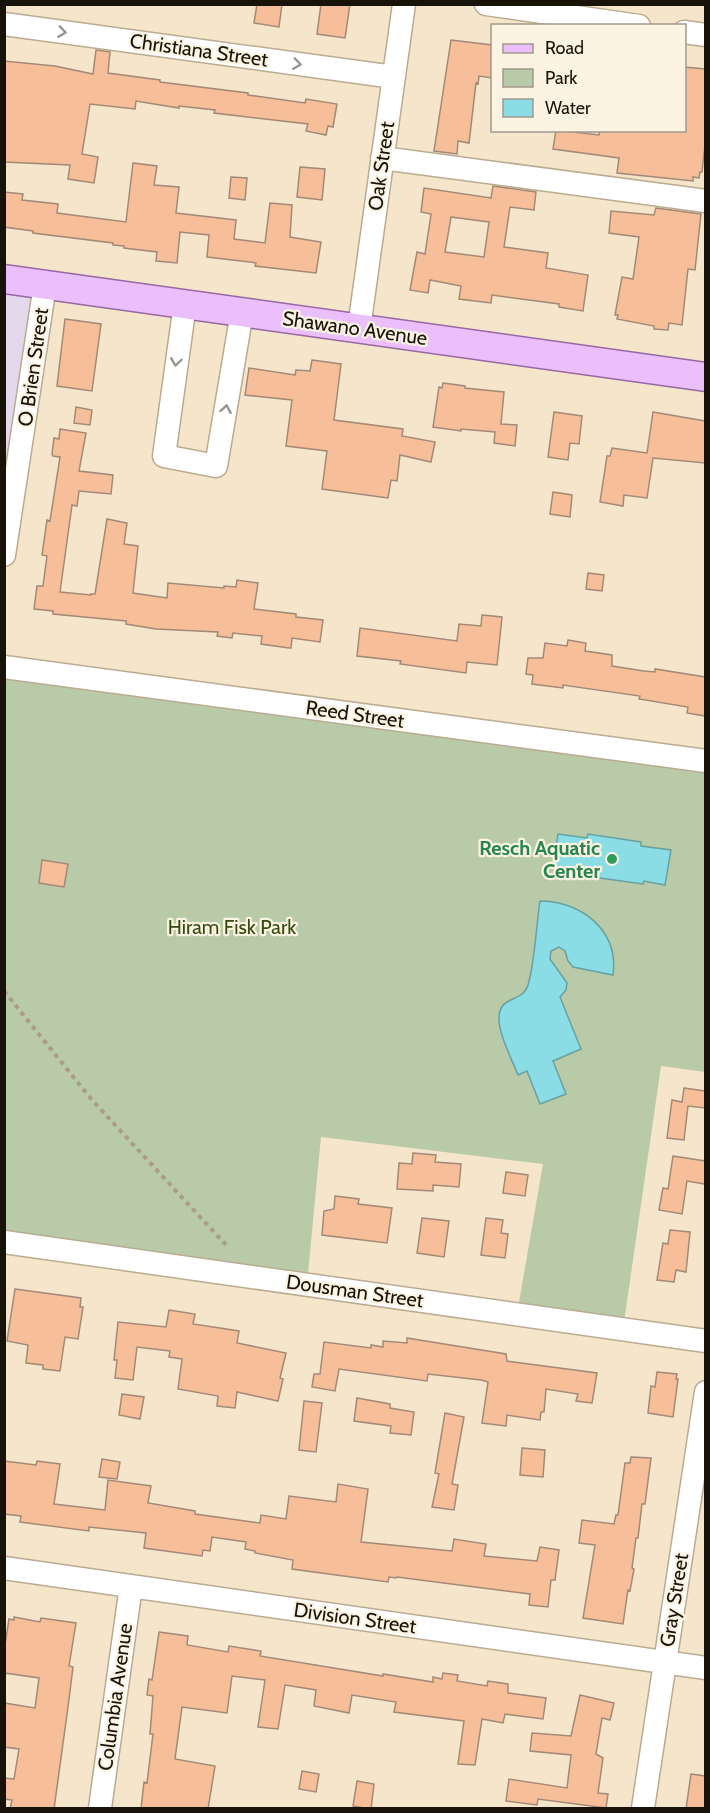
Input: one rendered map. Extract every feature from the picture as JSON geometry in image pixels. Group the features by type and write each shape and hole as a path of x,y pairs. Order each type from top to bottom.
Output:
{"main road":[{"name":"Shawano Avenue","path":"4,279 705,376"}],"street":[{"name":"Oak Street","path":"359,328 404,4"},
{"path":"486,4 591,12 632,24"},
{"name":"Christiana Street","path":"4,24 394,77"},
{"path":"686,32 705,35"},
{"path":"382,158 705,201"},
{"name":"O Brien Street","path":"4,555 45,285"},
{"path":"184,304 164,456 216,466 242,312"},
{"name":"Reed Street","path":"4,667 705,761"},
{"name":"Dousman Street","path":"4,1242 705,1341"},
{"name":"Gray Street","path":"643,1809 705,1392"},
{"name":"Division Street","path":"4,1568 705,1668"},
{"name":"Columbia Avenue","path":"100,1809 131,1586"}],"path":[{"path":"4,991 92,1101 226,1245"}],"shaded area":[{"path":"5,279 45,285 5,555"}],"green space":[{"name":"Hiram Fisk Park","path":"5,667 705,761 705,1072 661,1066 623,1329 517,1314 543,1164 321,1137 307,1284 5,1242"}],"water":[{"name":"Resch Aquatic Center","path":"558,834 587,838 588,834 641,842 641,846 671,850 665,885 578,875 578,871 553,867"},
{"path":"540,901 570,906 594,921 610,944 613,975 573,967 565,951 559,947 551,951 550,959 567,983 566,990 560,997 581,1049 553,1061 566,1094 540,1104 527,1071 518,1075 502,1037 499,1016 501,1008 507,1002 527,989 534,955"}],"building":[{"path":"257,4 282,4 279,27 254,23"},
{"path":"321,4 350,4 345,38 317,34"},
{"path":"451,40 491,45 491,78 479,76 478,84 476,83 469,143 458,141 457,154 434,151"},
{"path":"96,50 110,52 108,73 305,103 306,99 337,104 333,127 328,126 326,135 306,131 308,124 214,113 215,110 179,106 179,108 136,101 135,109 90,104 82,154 98,157 94,183 68,179 70,165 4,162 4,61 55,66 93,74"},
{"path":"686,67 705,69 705,145 702,172 699,178 693,177 693,181 617,173 619,158 553,149 556,132 599,135 600,132 686,132"},
{"path":"133,163 157,166 154,185 179,187 176,213 236,220 234,239 265,243 270,203 292,205 290,237 321,242 316,273 255,266 256,263 207,257 209,235 180,232 177,263 156,261 157,252 4,227 4,192 23,194 22,200 58,204 57,213 126,222"},
{"path":"300,167 325,169 322,200 297,197"},
{"path":"231,177 247,178 245,200 229,198"},
{"path":"493,186 536,192 534,210 510,207 504,247 548,253 546,268 588,275 583,311 559,307 559,304 492,295 491,303 459,299 461,286 430,280 428,293 410,290 417,252 425,254 431,214 421,212 424,188 491,198","holes":["451,217 489,222 484,257 445,252"]},
{"path":"656,208 701,214 695,270 688,269 682,325 669,323 668,330 654,329 654,326 617,319 618,315 615,315 622,277 633,279 639,237 609,233 611,211 654,215"},
{"path":"65,319 101,324 92,391 57,386"},
{"path":"312,360 341,364 334,420 403,429 402,436 435,442 431,462 400,455 397,481 391,480 388,498 322,489 327,451 286,446 292,400 245,395 249,368 295,375 296,370 310,371"},
{"path":"443,383 504,392 501,424 517,425 515,446 494,443 495,432 433,427 439,387 442,388"},
{"path":"76,407 92,410 90,425 74,423"},
{"path":"554,412 582,416 579,444 570,443 568,460 548,457"},
{"path":"653,412 705,421 705,463 653,458 647,498 624,495 623,506 600,502 607,456 610,456 612,448 647,453"},
{"path":"60,429 86,433 79,471 113,475 111,494 79,491 77,506 72,505 60,592 95,594 107,519 127,523 124,544 138,546 133,593 167,598 168,583 224,588 224,586 236,587 237,580 258,583 254,609 323,620 320,642 292,638 291,648 289,648 261,644 262,636 233,633 232,638 217,636 218,632 156,629 126,624 126,621 53,614 53,611 34,609 37,586 43,586 47,556 42,555 60,457 52,454 54,438 59,439"},
{"path":"553,492 572,495 570,517 550,514"},
{"path":"588,573 604,575 602,591 586,589"},
{"path":"482,615 502,617 497,665 467,662 466,673 400,664 401,661 357,656 360,628 457,641 459,624 481,626"},
{"path":"568,640 586,643 585,651 612,655 612,666 655,672 655,669 705,677 705,716 687,713 688,707 639,699 640,696 563,685 563,688 532,684 533,675 526,674 528,658 543,658 545,643 567,646"},
{"path":"42,860 68,864 64,887 39,883"},
{"path":"684,1088 705,1091 705,1108 688,1106 684,1140 667,1138 672,1100 682,1102"},
{"path":"413,1153 436,1155 435,1162 461,1164 459,1187 433,1185 433,1191 397,1189 399,1163 412,1164"},
{"path":"673,1156 705,1161 705,1184 687,1181 682,1214 659,1210 663,1188 668,1189"},
{"path":"506,1172 528,1175 525,1196 503,1193"},
{"path":"335,1196 359,1199 358,1204 392,1208 387,1243 322,1235 324,1211 334,1209"},
{"path":"422,1218 449,1221 444,1257 417,1253"},
{"path":"486,1218 503,1220 501,1233 508,1234 505,1258 481,1255"},
{"path":"670,1230 690,1232 686,1272 676,1270 674,1282 657,1280 663,1243 668,1244"},
{"path":"15,1289 81,1298 80,1307 83,1307 78,1339 65,1337 60,1371 43,1369 43,1365 26,1363 28,1345 7,1341"},
{"path":"169,1310 195,1314 193,1324 239,1331 237,1343 286,1353 280,1378 283,1379 278,1401 237,1392 235,1408 217,1406 218,1396 178,1389 182,1359 169,1357 170,1351 137,1347 133,1380 115,1378 117,1360 114,1360 118,1322 166,1327"},
{"path":"407,1338 506,1354 507,1361 597,1373 592,1403 576,1401 578,1394 546,1389 544,1412 541,1412 540,1420 507,1415 506,1426 482,1423 488,1382 481,1380 428,1374 427,1381 339,1369 335,1391 312,1387 314,1374 320,1374 324,1342 371,1348 371,1345 383,1347 383,1341 407,1343"},
{"path":"657,1372 677,1374 673,1417 648,1413 651,1386 655,1387"},
{"path":"122,1394 144,1397 140,1419 119,1415"},
{"path":"357,1398 390,1404 390,1408 414,1412 411,1435 390,1433 391,1426 354,1421"},
{"path":"304,1401 322,1403 316,1452 299,1450"},
{"path":"445,1413 464,1417 452,1484 458,1485 454,1510 432,1507 439,1474 435,1473"},
{"path":"522,1448 545,1450 543,1477 520,1475"},
{"path":"631,1457 651,1458 623,1624 583,1618 595,1545 579,1543 582,1520 614,1524 616,1515 618,1515 625,1463 630,1463"},
{"path":"102,1459 120,1462 117,1479 99,1477"},
{"path":"4,1461 36,1465 37,1461 60,1464 54,1504 105,1510 108,1480 151,1486 148,1503 195,1511 195,1514 260,1523 261,1515 286,1519 289,1496 336,1502 338,1484 368,1489 361,1542 452,1551 454,1539 486,1544 484,1556 537,1561 540,1547 559,1550 555,1580 551,1580 548,1607 529,1605 530,1594 397,1577 389,1577 388,1582 292,1569 293,1560 255,1553 255,1551 245,1549 246,1542 212,1537 210,1551 203,1550 202,1556 144,1548 146,1533 89,1527 89,1531 20,1522 21,1516 4,1514"},
{"path":"14,1617 40,1622 41,1618 76,1623 69,1666 73,1667 54,1809 10,1809 12,1800 4,1799 4,1778 14,1779 19,1749 4,1747 4,1703 35,1708 39,1678 5,1673 5,1645 9,1619 14,1620"},
{"path":"159,1632 188,1636 187,1645 228,1652 229,1646 261,1651 260,1656 383,1676 383,1674 433,1682 433,1677 442,1679 443,1673 458,1675 457,1681 487,1686 488,1681 508,1684 508,1693 546,1698 543,1719 505,1714 503,1723 482,1719 475,1765 458,1764 464,1721 394,1712 396,1702 352,1695 349,1713 314,1706 316,1690 285,1685 278,1729 258,1727 265,1680 232,1676 227,1713 182,1707 175,1759 215,1766 208,1809 141,1809 144,1782 147,1783 153,1734 150,1734 153,1696 147,1695 149,1679 152,1680"},
{"path":"580,1695 614,1703 610,1720 602,1718 596,1754 603,1758 598,1793 608,1794 606,1808 538,1799 537,1805 506,1801 509,1779 567,1788 571,1755 530,1751 532,1733 571,1736"},
{"path":"302,1771 319,1774 316,1792 299,1789"},
{"path":"691,1774 705,1776 705,1809 686,1809"},
{"path":"357,1781 374,1784 371,1809 353,1806"}],"place":[{"name":"Resch Aquatic Center","path":"612,859"}]}
